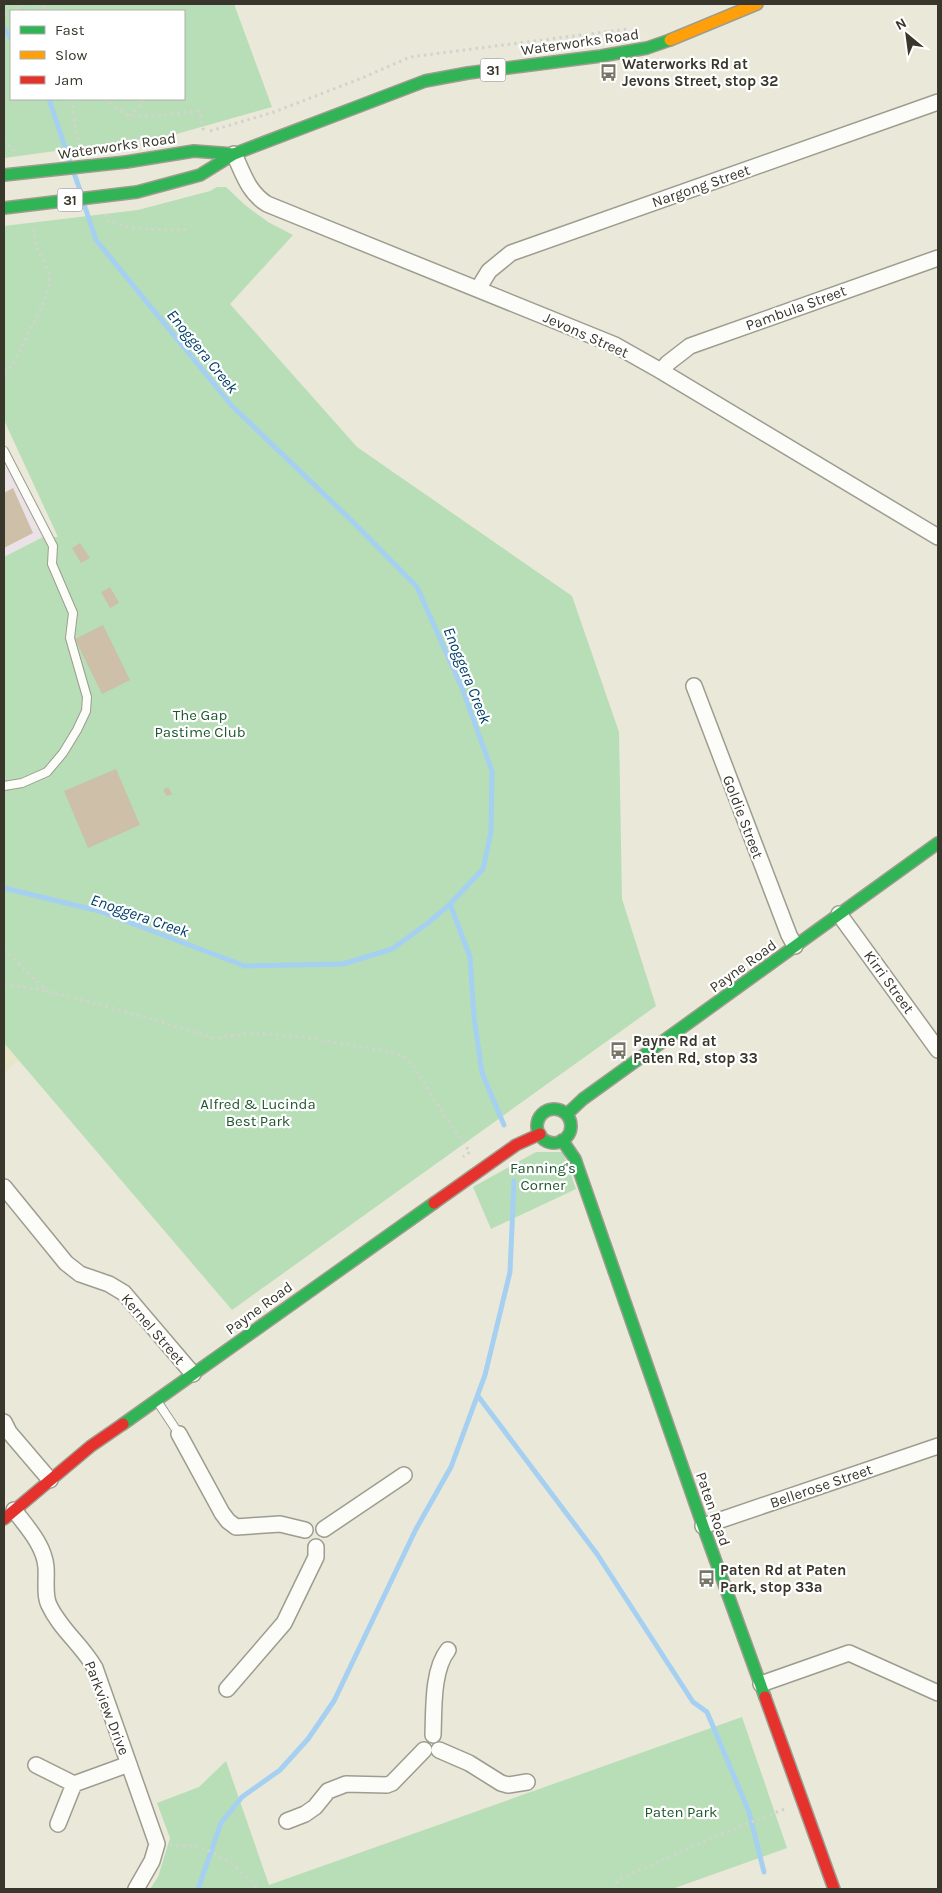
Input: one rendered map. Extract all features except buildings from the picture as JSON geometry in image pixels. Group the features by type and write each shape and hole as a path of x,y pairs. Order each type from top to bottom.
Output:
{"main road":[{"name":"Waterworks Road","path":"4,208 137,192 200,176 234,154 426,81 468,73 601,56 647,48 687,34 757,4"},
{"name":"Waterworks Road","path":"4,175 126,162 194,151 234,154"},
{"name":"Payne Road","path":"566,1114 583,1099 938,843"},
{"path":"558,1109 570,1119 571,1128 569,1134 562,1140 551,1142 540,1134 538,1128 539,1120 546,1111 558,1109"},
{"name":"Payne Road","path":"9,1514 91,1446 156,1399 430,1205 516,1146 540,1134"},
{"name":"Paten Road","path":"562,1140 575,1159 703,1526 834,1889"}],"street":[{"name":"Nargong Street","path":"478,289 489,272 510,253 938,102"},
{"name":"Jevons Street","path":"234,154 248,185 259,199 267,204 615,345 938,538"},
{"name":"Pambula Street","path":"661,371 690,346 938,258"},
{"name":"Goldie Street","path":"694,686 782,918 795,946"},
{"name":"Kirri Street","path":"839,914 938,1050"},
{"name":"Kernel Street","path":"4,1187 66,1263 80,1274 109,1284 124,1293 193,1374"},
{"path":"4,1422 9,1432 50,1480"},
{"path":"179,1434 228,1521 236,1527 280,1524 305,1530"},
{"name":"Bellerose Street","path":"703,1526 938,1446"},
{"path":"324,1530 404,1475"},
{"name":"Parkview Drive","path":"9,1514 39,1544 46,1564 48,1602 55,1616 95,1668 157,1844"},
{"path":"314,1524 322,1526 326,1537 325,1541 316,1547 306,1544 303,1537 305,1530 314,1524"},
{"path":"227,1689 284,1623 316,1557 316,1547"},
{"path":"433,1735 435,1692 443,1656 448,1650"},
{"path":"761,1684 849,1653 938,1693"},
{"path":"439,1750 441,1741 437,1736 428,1735 423,1739 422,1745 424,1750 431,1754 439,1750 469,1763 508,1785 527,1782"},
{"path":"287,1821 305,1814 315,1807 328,1791 346,1784 387,1785 392,1783 424,1750"},
{"path":"36,1765 74,1784 129,1764"},
{"path":"58,1824 74,1784"},
{"path":"136,1889 152,1861 157,1844"}],"lane":[{"path":"4,451 53,546 52,564 73,613 70,638 86,696 86,711 63,753 47,772 22,783 4,786"},
{"path":"156,1399 179,1434"}],"path":[{"path":"38,4 50,10"},
{"path":"106,100 129,116 156,116 199,111 204,132 222,128"},
{"path":"129,116 138,108 142,100"},
{"path":"4,140 19,156"},
{"path":"4,372 12,366 47,293 50,275 38,250 31,219"},
{"path":"4,950 48,992"},
{"path":"4,984 48,992 120,1010 215,1038 254,1033 304,1037 404,1056 414,1067 470,1152 461,1159"},
{"path":"613,1889 619,1879 803,1802"},
{"path":"157,1844 204,1848 218,1855 253,1880 258,1889"}],"shaded area":[{"path":"4,459 43,537 4,557"},
{"path":"4,1043 19,1060 4,1073"}],"green space":[{"path":"4,4 234,4 272,107 173,135 4,158"},
{"path":"217,187 226,187 245,205 268,222 293,235 230,304 357,447 572,596 619,732 622,899 656,1006 232,1310 4,1043 4,557 43,537 58,537 4,420 4,226 138,210 210,191"},
{"name":"Fanning's Corner","path":"536,1152 563,1152 576,1189 491,1229 473,1187"},
{"name":"Paten Park","path":"742,1717 787,1848 672,1889 150,1889 158,1877 170,1838 157,1803 199,1787 226,1761 269,1885"}],"waterway":[{"name":"Enoggera Creek","path":"4,28 10,37"},
{"name":"Enoggera Creek","path":"49,100 70,162"},
{"name":"Enoggera Creek","path":"74,173 81,193"},
{"name":"Enoggera Creek","path":"4,888 99,911 245,966 343,964 392,949 428,923 450,904 483,869 491,832 492,771 462,688 417,587 352,521 232,406 96,240 84,204"},
{"path":"450,904 470,957 474,1017 482,1073 504,1125"},
{"path":"198,1889 221,1823 242,1797 280,1770 308,1739 334,1701 416,1529 451,1467 485,1375 510,1272 514,1181"},
{"path":"478,1396 597,1554 693,1702 707,1712 749,1812 764,1872"}],"traffic: fast":[{"path":"137,192 200,175 234,154 425,81 468,73 601,56 647,48 670,40"},
{"path":"126,162 194,151 234,154"},
{"path":"4,175 126,162"},
{"path":"4,208 137,192"},
{"path":"567,1114 583,1099 938,843"},
{"path":"554,1109 566,1114 571,1126 566,1138 554,1143 542,1138 537,1126 542,1114 554,1109"},
{"path":"562,1140 575,1159 703,1526 765,1697"},
{"path":"123,1424 434,1203"}],"traffic: slow":[{"path":"670,40 757,4"}],"traffic: jam":[{"path":"434,1203 516,1145 540,1134"},
{"path":"4,1519 91,1446 123,1424"},
{"path":"765,1697 834,1889"}],"place":[{"name":"Waterworks Rd at Jevons Street, stop 32","path":"608,73"},
{"name":"Payne Rd at Paten Rd, stop 33","path":"619,1050"},
{"name":"Paten Rd at Paten Park, stop 33a","path":"706,1579"}],"park label":[{"name":"The Gap Pastime Club","path":"200,724"},
{"name":"Alfred & Lucinda Best Park","path":"258,1112"}]}
